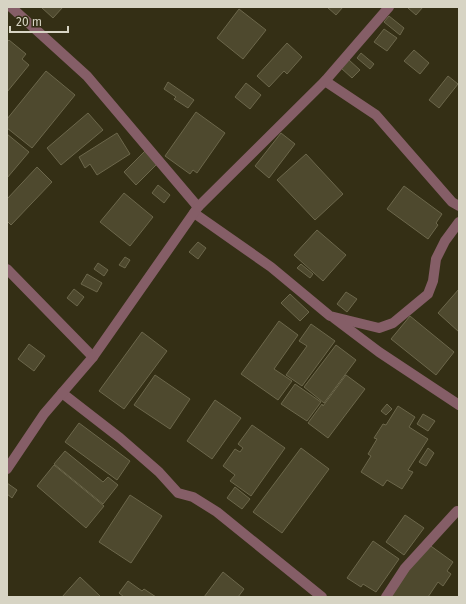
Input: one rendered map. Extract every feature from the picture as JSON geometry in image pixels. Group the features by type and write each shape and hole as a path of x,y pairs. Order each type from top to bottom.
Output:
{"street":[{"path":"11,7 87,76 196,210 271,267 330,316 379,328 393,323 428,294 433,281 436,259 445,241 459,222"},
{"path":"7,469 44,414 93,357 196,210 325,80 389,7"},
{"path":"325,80 376,116 452,202 459,206"},
{"path":"7,270 93,357"},
{"path":"321,309 379,352 459,405"},
{"path":"62,393 120,438 159,472 178,493 193,497 217,512 322,597"},
{"path":"386,597 406,568 458,512"}],"building":[{"path":"41,7 63,7 53,18"},
{"path":"327,7 343,7 336,15"},
{"path":"423,7 416,15 408,8"},
{"path":"239,9 266,30 243,59 217,38"},
{"path":"389,16 404,28 400,35 384,22"},
{"path":"384,29 397,38 387,51 374,42"},
{"path":"9,40 26,54 22,59 29,65 7,92 7,42"},
{"path":"287,43 302,57 287,74 284,71 269,87 257,76"},
{"path":"414,50 429,63 420,74 404,61"},
{"path":"361,53 374,64 370,69 357,58"},
{"path":"349,60 360,70 352,78 341,68"},
{"path":"46,71 75,95 32,148 7,128 7,119"},
{"path":"448,76 458,84 439,108 429,100"},
{"path":"168,82 194,100 188,108 174,99 176,97 164,89"},
{"path":"246,83 261,95 250,109 235,97"},
{"path":"196,112 225,133 197,173 193,170 190,174 165,156"},
{"path":"88,113 103,130 61,165 47,148"},
{"path":"117,133 130,154 97,175 90,164 85,168 79,157"},
{"path":"281,133 295,144 269,178 255,166"},
{"path":"7,134 29,152 7,178"},
{"path":"145,151 157,164 136,185 124,172"},
{"path":"306,154 343,194 315,220 277,180"},
{"path":"37,167 52,182 11,225 7,221 7,199"},
{"path":"158,185 170,195 164,203 152,193"},
{"path":"404,186 442,214 436,223 438,225 428,239 387,209"},
{"path":"124,193 153,217 130,246 100,222"},
{"path":"317,230 346,255 323,281 294,255"},
{"path":"198,242 206,248 198,259 189,252"},
{"path":"125,257 130,260 125,268 119,265"},
{"path":"98,263 108,270 104,276 94,269"},
{"path":"301,264 313,274 310,278 297,268"},
{"path":"87,274 102,283 97,292 81,284"},
{"path":"74,289 84,297 77,306 67,298"},
{"path":"459,289 459,332 438,313"},
{"path":"346,292 357,299 347,312 337,304"},
{"path":"290,294 309,312 300,321 281,303"},
{"path":"410,316 454,352 436,375 391,339"},
{"path":"279,321 298,335 274,369 292,381 278,400 241,374"},
{"path":"311,324 335,341 302,386 286,375 307,346 299,341"},
{"path":"142,332 167,351 124,409 99,391"},
{"path":"29,344 45,356 34,371 18,359"},
{"path":"336,345 356,360 324,403 304,387"},
{"path":"155,375 190,399 170,429 134,405"},
{"path":"346,375 365,389 328,438 308,423 322,404 323,406"},
{"path":"295,384 321,402 307,421 281,404"},
{"path":"215,400 241,418 212,459 187,441"},
{"path":"387,404 392,409 386,415 381,411"},
{"path":"398,406 415,417 409,427 428,439 408,470 413,472 402,489 387,480 383,486 361,472 371,456 368,454 377,439 374,438 383,424 386,425"},
{"path":"423,414 435,421 428,431 417,424"},
{"path":"79,423 130,461 117,480 65,442"},
{"path":"252,425 285,448 251,496 230,481 235,475 223,466 235,449 240,452 243,448 238,444"},
{"path":"301,448 329,469 282,533 253,512"},
{"path":"428,448 434,453 426,466 419,462"},
{"path":"65,451 103,482 108,477 118,485 103,504 54,464"},
{"path":"54,465 104,506 86,528 37,486"},
{"path":"7,483 17,490 12,498 7,494"},
{"path":"235,487 250,499 242,509 227,498"},
{"path":"130,495 162,516 131,563 99,542"},
{"path":"405,515 424,528 404,555 386,542"},
{"path":"373,541 399,559 376,592 363,584 361,587 347,578"},
{"path":"428,544 453,562 447,571 451,574 443,586 438,582 428,597 389,597"},
{"path":"223,572 244,589 238,597 204,597"},
{"path":"80,577 101,597 62,597"},
{"path":"128,581 142,591 144,589 156,597 124,597 119,593"}]}
